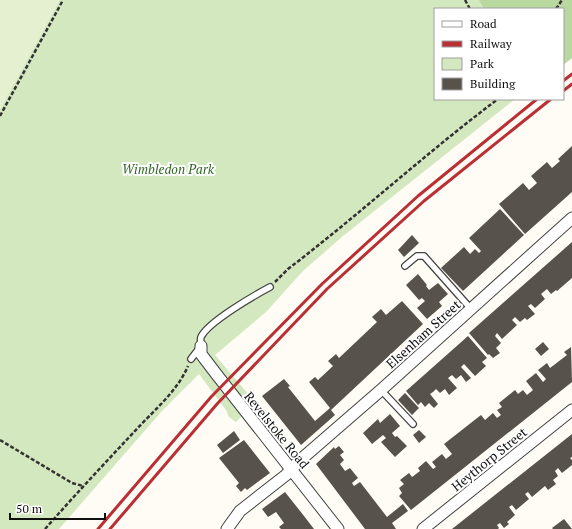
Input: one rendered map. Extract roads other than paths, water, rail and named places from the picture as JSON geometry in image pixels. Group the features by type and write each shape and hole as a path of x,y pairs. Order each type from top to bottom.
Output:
{"street":[{"name":"Elsenham Street","path":"227,529 240,511 291,469 381,390 572,218"},
{"name":"Revelstoke Road","path":"201,346 202,354 242,409 338,529"},
{"name":"Heythorp Street","path":"423,529 572,410"}],"lane":[{"path":"405,266 418,256 424,256 471,309"},
{"path":"191,359 201,346 201,338 207,329 240,304 272,285"},
{"path":"381,390 413,424"}],"railway":[{"path":"564,80 572,74"},
{"path":"564,90 572,84"},
{"path":"98,529 211,397 322,284 418,196 536,100"},
{"path":"110,529 217,404 327,289 424,201 550,100"}],"park label":[{"name":"Wimbledon Park","path":"168,169"}]}
